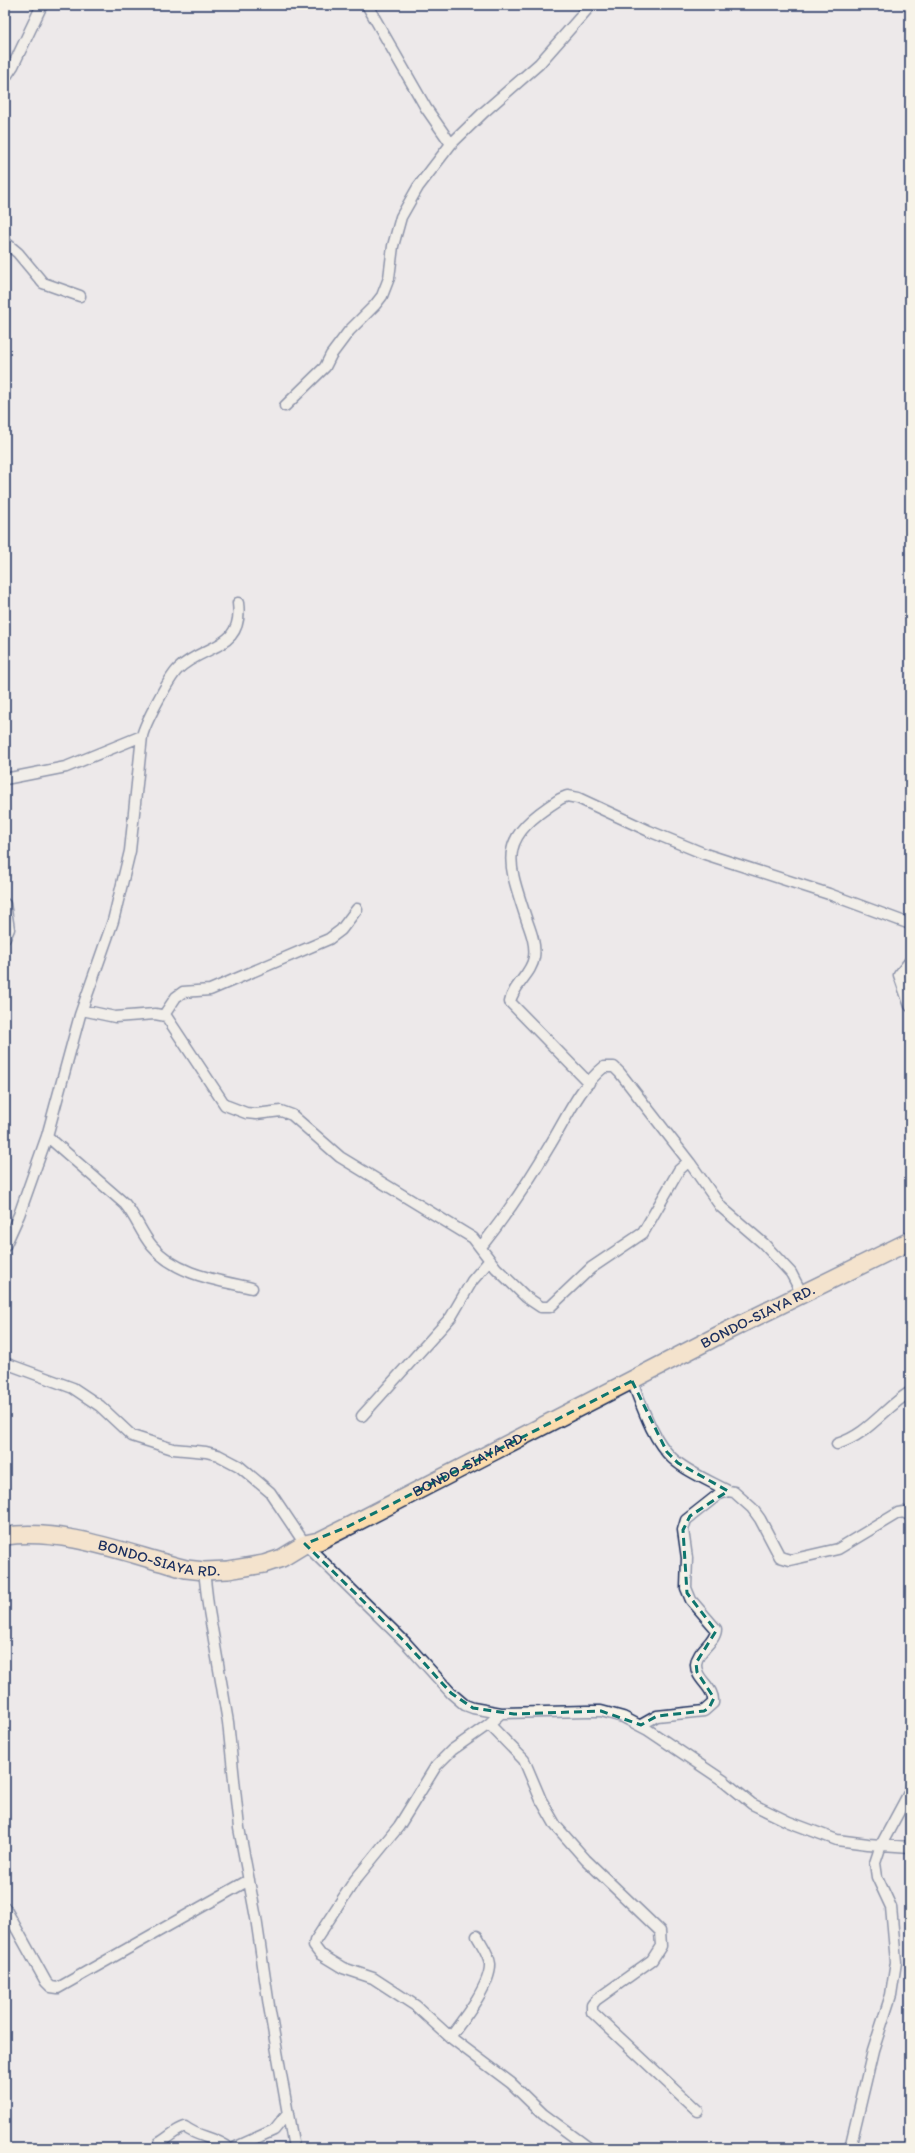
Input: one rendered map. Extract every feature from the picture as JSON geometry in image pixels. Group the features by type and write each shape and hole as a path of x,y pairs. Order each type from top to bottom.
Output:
{"highway":[{"name":"BONDO-SIAYA RD.","path":"5,1536 26,1535 72,1539 186,1569 204,1571 264,1564 282,1558 305,1544 319,1540 349,1526 802,1294 910,1241"}],"street":[{"path":"5,78 13,66 42,5"},
{"path":"367,5 426,108 451,144"},
{"path":"285,406 325,367 331,354 349,331 382,296 389,278 393,246 401,217 418,187 451,144 484,112 539,64 571,30 591,5"},
{"path":"5,242 18,253 43,283 80,296"},
{"path":"5,1246 19,1215 47,1136 82,1010 109,936 130,851 142,736 148,720 177,670 195,657 224,642 236,632 240,616 238,603"},
{"path":"5,779 66,767 142,736"},
{"path":"589,1083 510,1002 534,957 531,934 512,877 510,860 512,848 522,828 560,799 567,796 578,798 649,831 705,854 759,873 829,894 910,924"},
{"path":"5,904 9,929 5,938"},
{"path":"164,1015 176,997 183,992 210,990 329,939 341,930 357,909"},
{"path":"910,961 899,975 910,1006"},
{"path":"82,1010 115,1017 155,1014 164,1015 226,1105 246,1113 287,1112 340,1157 465,1232 481,1247 490,1260 526,1297 541,1307 550,1307 591,1268 639,1237 649,1225 679,1170 688,1162 690,1163"},
{"path":"481,1247 514,1205 574,1104 589,1083 604,1067 614,1067 643,1101 721,1207 763,1243 791,1273 802,1294"},
{"path":"47,1136 125,1204 133,1213 151,1244 166,1259 190,1272 252,1288"},
{"path":"362,1416 452,1317 472,1281 490,1260"},
{"path":"5,1363 73,1388 100,1406 132,1436 172,1450 206,1452 226,1457 248,1473 270,1492 305,1544 406,1643 459,1701 473,1708 500,1713 601,1712 623,1717 641,1725 724,1781 752,1804 789,1822 837,1840 910,1847"},
{"path":"632,1381 660,1442 667,1452 678,1463 728,1491 740,1496 760,1519 777,1552 785,1560 838,1549 898,1513 904,1512 910,1516"},
{"path":"837,1444 865,1431 891,1405 910,1392"},
{"path":"641,1725 657,1716 704,1711 713,1703 712,1694 697,1672 696,1663 716,1631 713,1623 687,1593 685,1583 687,1558 683,1530 684,1524 690,1516 719,1494 728,1491"},
{"path":"204,1571 208,1605 228,1722 235,1806 249,1880 287,2114 294,2148"},
{"path":"500,1713 489,1724 452,1750 436,1766 399,1826 355,1880 315,1942 314,1946 320,1954 343,1968 373,1978 406,1998 450,2037 511,2084 543,2114 589,2148"},
{"path":"489,1724 524,1760 541,1800 556,1826 586,1860 660,1932 661,1946 652,1960 596,2000 591,2009 594,2016 698,2111"},
{"path":"850,2148 873,2051 885,2016 894,1974 895,1945 892,1907 875,1869 880,1845 910,1792"},
{"path":"5,1908 46,1982 51,1987 58,1988 249,1880"},
{"path":"450,2037 475,2003 490,1971 490,1963 487,1952 477,1936"},
{"path":"234,2148 274,2130 287,2114"},
{"path":"158,2142 169,2138 179,2129 185,2127 193,2133 215,2138 229,2148"}],"highlighted area":[{"path":"632,1381 667,1452 678,1463 728,1491 690,1516 683,1530 687,1593 716,1631 696,1663 697,1672 714,1698 709,1708 704,1711 657,1716 641,1725 601,1711 514,1714 473,1708 451,1693 406,1643 305,1544 349,1526"}]}
